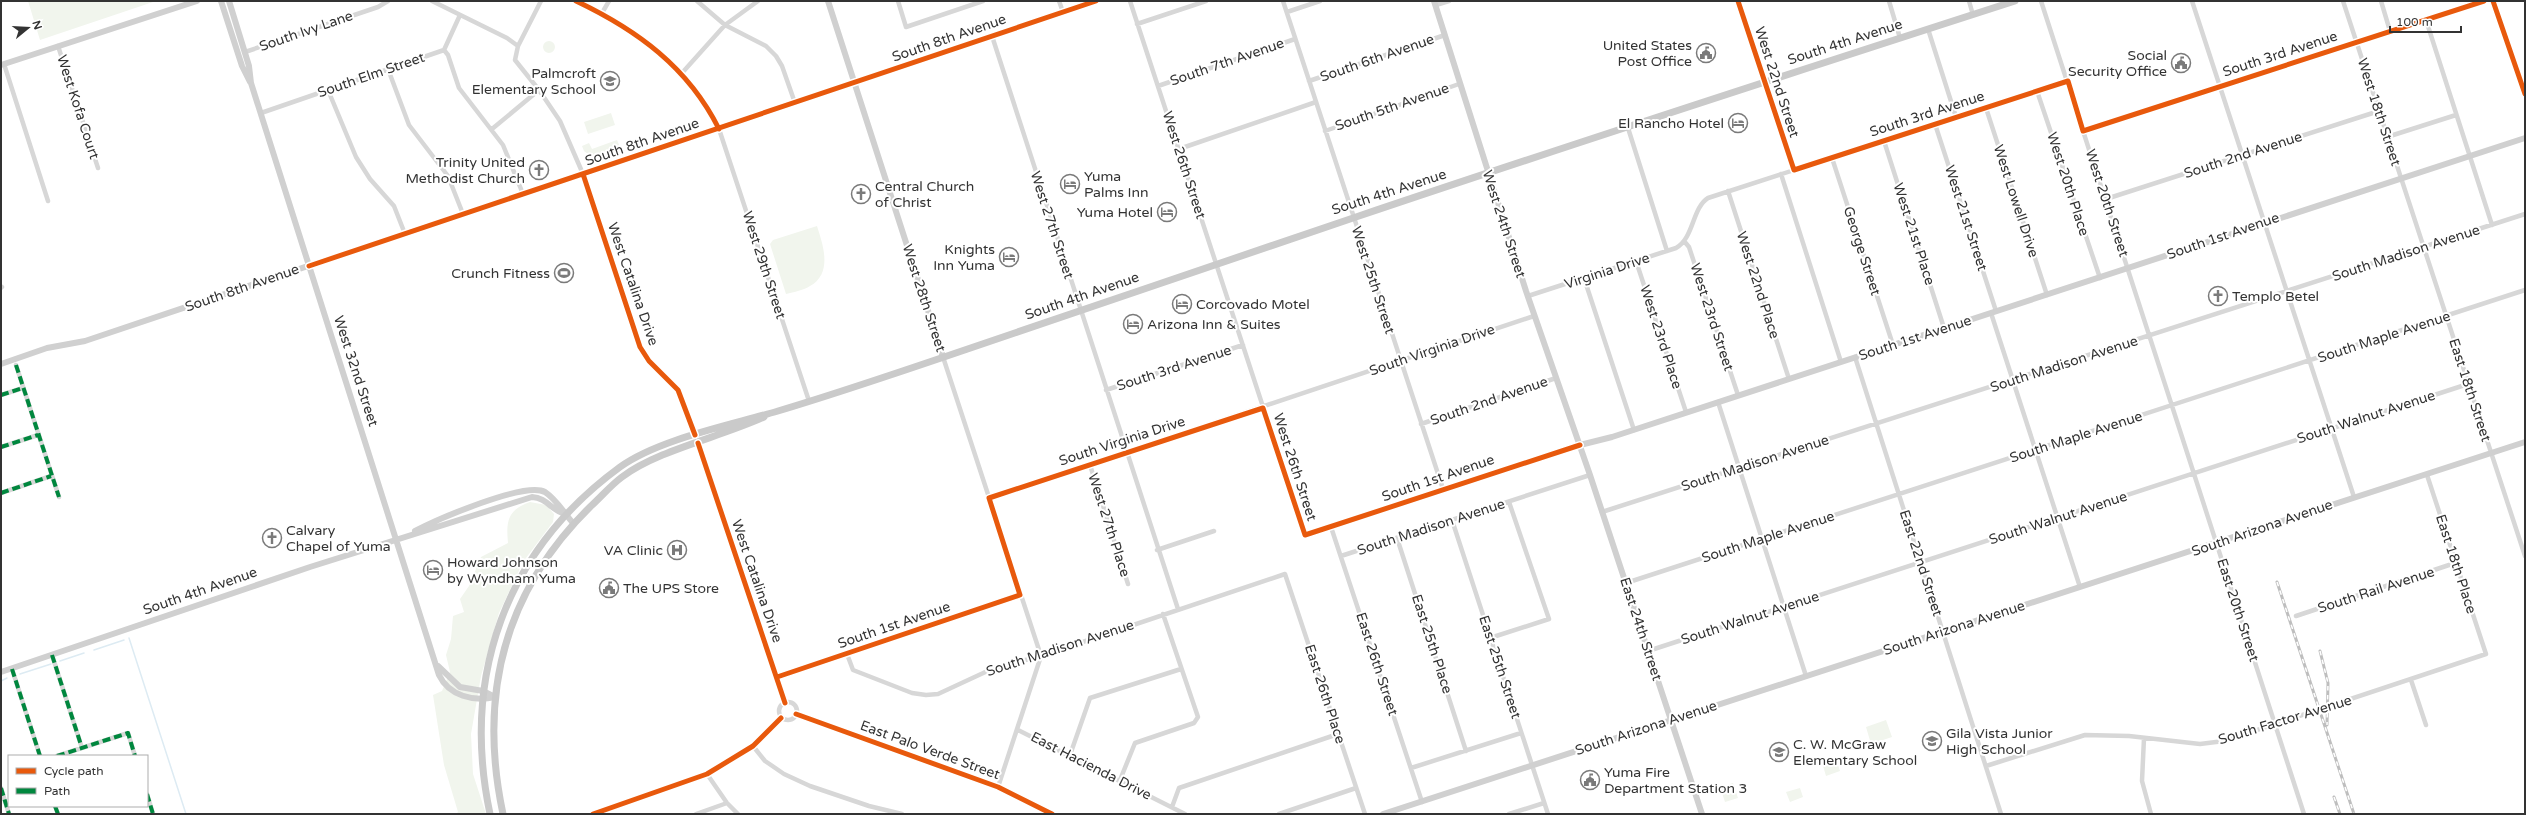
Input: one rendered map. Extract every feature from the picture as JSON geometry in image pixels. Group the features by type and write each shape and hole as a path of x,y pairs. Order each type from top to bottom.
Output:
{"main road":[{"name":"South 4th Avenue","path":"564,514 624,464 650,451 695,435 742,419 773,412 809,401 943,357 1352,218 2015,1"},
{"name":"South 4th Avenue","path":"574,523 622,477 655,458 698,444 773,412"},
{"path":"695,435 698,444"},
{"path":"490,814 482,766 482,700 502,613 526,566 564,514"},
{"path":"503,814 496,784 493,746 495,697 506,642 527,587 547,556 574,523"}],"street":[{"path":"48,201 3,64 197,1"},
{"name":"West 32nd Street","path":"221,1 242,66 251,83"},
{"name":"West 32nd Street","path":"229,1 245,52 251,83 440,675 447,687 466,697 482,700 495,697"},
{"name":"South Ivy Lane","path":"245,52 378,7 388,1"},
{"path":"432,1 507,38 518,46"},
{"path":"541,1 515,54 518,65 539,90 560,121 583,174"},
{"path":"576,1 602,13 650,44 682,73 702,98 719,129"},
{"path":"602,13 609,1"},
{"path":"697,1 725,25 766,46 776,56 782,66 795,103"},
{"path":"682,73 725,25 758,1"},
{"name":"West 28th Street","path":"828,1 856,82 943,357 1041,656"},
{"path":"898,1 906,27 983,1"},
{"path":"1059,1 1063,12"},
{"name":"South 8th Avenue","path":"1,364 46,348 85,341 1096,1"},
{"name":"West 26th Street","path":"1130,1 1305,535"},
{"path":"1137,24 1206,1"},
{"name":"West 25th Street","path":"1283,1 1352,218 1443,489"},
{"path":"1287,12 1320,1"},
{"path":"1435,3 1449,1"},
{"name":"West 22nd Street","path":"1738,1 1794,170"},
{"path":"1889,1 1900,38"},
{"path":"1969,1 1973,15"},
{"name":"West 20th Street","path":"2041,1 2128,268"},
{"path":"2192,1 2354,497"},
{"name":"West 18th Street","path":"2343,1 2401,178"},
{"path":"2381,1 2390,31"},
{"name":"South 3rd Avenue","path":"2083,131 2484,1"},
{"path":"2493,1 2525,94"},
{"name":"West 24th Street","path":"1435,3 1534,316 1580,445"},
{"path":"460,15 444,50 448,55 460,88 492,129 511,162 523,194"},
{"path":"2426,20 2492,225"},
{"path":"1928,29 1956,117"},
{"name":"South 6th Avenue","path":"1308,81 1445,35"},
{"name":"West 27th Street","path":"992,36 1157,550 1178,609"},
{"name":"South 7th Avenue","path":"1158,86 1295,39"},
{"name":"West Kofa Court","path":"58,46 98,168"},
{"name":"South Elm Street","path":"261,113 444,50"},
{"path":"388,69 406,119 448,176 463,214"},
{"name":"South 3rd Avenue","path":"1684,241 1706,199 2068,81"},
{"name":"South 5th Avenue","path":"1325,131 1460,84"},
{"path":"328,90 356,157 370,179 394,206 405,234"},
{"path":"492,129 539,90"},
{"name":"West 20th Place","path":"2037,91 2100,278"},
{"name":"South 6th Avenue","path":"1179,149 1316,102"},
{"name":"West Lowell Drive","path":"1986,108 2047,295"},
{"name":"South 2nd Avenue","path":"2106,199 2379,111"},
{"path":"2387,137 2456,115"},
{"name":"West 21st Street","path":"1935,124 1994,312 2013,380 2080,587"},
{"path":"1628,128 1667,251"},
{"name":"West 29th Street","path":"719,129 809,401"},
{"name":"South 1st Avenue","path":"1305,535 1443,489 1580,445 1634,430 2100,278 2469,154 2525,138"},
{"name":"West 21st Place","path":"1884,141 1944,328"},
{"name":"George Street","path":"1832,158 1893,345"},
{"name":"West Catalina Drive","path":"583,174 640,347 649,361 678,390 695,435"},
{"path":"1781,174 1841,362"},
{"name":"East 18th Street","path":"2401,178 2525,556"},
{"name":"West 22nd Place","path":"1728,191 1789,379"},
{"name":"South Madison Avenue","path":"1602,512 2149,337 2525,214"},
{"name":"Virginia Drive","path":"1528,296 1667,251 1681,245 1684,241"},
{"name":"West 23rd Street","path":"1684,241 1689,247 1738,395"},
{"name":"West 23rd Place","path":"1636,261 1686,412"},
{"name":"East 20th Street","path":"2128,268 2304,814"},
{"path":"1584,278 1634,430"},
{"name":"South Maple Avenue","path":"1626,583 2525,290"},
{"name":"South Virginia Drive","path":"989,498 1263,408 1534,316"},
{"name":"South 3rd Avenue","path":"1106,390 1243,345"},
{"name":"East 22nd Street","path":"1855,357 2001,814"},
{"path":"16,365 59,497"},
{"name":"South 2nd Avenue","path":"1421,424 1556,378"},
{"name":"South Walnut Avenue","path":"1648,651 2468,384"},
{"path":"1,395 23,388"},
{"path":"1718,402 1806,676"},
{"path":"1,447 38,435"},
{"name":"South Arizona Avenue","path":"1384,814 2525,442"},
{"name":"West Catalina Drive","path":"698,444 785,703"},
{"name":"East 24th Street","path":"1580,445 1702,814"},
{"name":"West 27th Place","path":"1090,465 1128,584"},
{"name":"East 18th Place","path":"2427,474 2486,654"},
{"name":"South Madison Avenue","path":"1341,556 1590,475"},
{"path":"1,493 51,476"},
{"name":"South 4th Avenue","path":"1,672 397,538 443,526 532,497 545,500 557,512 564,514 574,523"},
{"path":"1490,638 1549,619 1509,502"},
{"name":"East 25th Street","path":"1452,520 1548,814"},
{"name":"East 26th Street","path":"1331,527 1422,802"},
{"path":"1157,550 1214,531"},
{"name":"East 25th Place","path":"1397,538 1466,750"},
{"name":"South Rail Avenue","path":"2296,616 2455,563"},
{"name":"South Madison Avenue","path":"847,654 853,670 912,693 926,695 948,691 994,668 1041,656 1285,574"},
{"name":"East 26th Place","path":"1285,574 1365,814"},
{"name":"South 1st Avenue","path":"777,677 1020,595"},
{"path":"1120,780 1135,742 1194,723 1198,717 1163,614"},
{"name":"South Factor Avenue","path":"1986,766 2085,735 2144,738 2200,744 2224,741 2486,654"},
{"path":"52,655 82,748"},
{"path":"998,787 1018,730 1041,656"},
{"name":"West 32nd Street","path":"438,666 460,687 483,691 495,697"},
{"path":"12,669 40,755"},
{"path":"1070,755 1090,698 1181,669"},
{"path":"2411,680 2426,725"},
{"path":"785,703 794,704 796,714 790,720 781,718 779,710 785,703"},
{"name":"East Palo Verde Street","path":"796,714 998,787 1052,814"},
{"path":"595,814 707,774 753,746 781,718"},
{"name":"East Hacienda Drive","path":"1018,730 1185,814"},
{"path":"60,755 128,733 135,755"},
{"path":"1411,768 1522,733"},
{"path":"1172,807 1179,788 1338,734"},
{"path":"2144,738 2142,781 2151,814"},
{"path":"753,746 765,761 780,772 839,796 902,814"},
{"path":"707,774 727,803 738,814"},
{"path":"1,788 9,814"},
{"path":"1279,814 1356,788"},
{"path":"148,797 153,814"},
{"path":"696,814 727,803"},
{"path":"1509,814 1544,803"},
{"path":"1,806 6,805"}],"shaded area":[{"path":"28,1 156,1 40,40"},
{"path":"547,41 551,41 555,47 551,53 547,53 543,49 543,45"},
{"path":"611,113 615,125 588,134 584,122"},
{"path":"617,140 620,147 592,157 584,151 582,146 589,143 592,149"},
{"path":"817,226 822,242 824,258 822,274 808,287 786,294 770,244 773,240"},
{"path":"530,502 546,505 554,514 553,522 523,562 499,613 481,676 471,734 473,774 486,814 456,814 458,812 444,765 433,695 442,691 450,672 446,655 451,639 453,616 464,612 460,599 469,586 481,557 508,543 507,529 512,513 522,505"},
{"path":"1886,720 1892,737 1871,744 1866,727"},
{"path":"1837,762 1840,771 1826,776 1823,766"},
{"path":"1733,783 1738,798 1725,802 1720,787"},
{"path":"1800,788 1803,797 1790,802 1786,792"}],"waterway":[{"path":"129,638 186,814"},
{"path":"94,650 124,640"},
{"path":"60,661 84,653"},
{"path":"20,674 51,664"},
{"path":"1,681 7,678"}],"railway":[{"path":"2277,582 2354,814"},
{"path":"2320,651 2328,683 2327,725"},
{"path":"2334,797 2340,814"}],"marked path":[{"path":"16,365 59,497"},
{"path":"1,395 23,388"},
{"path":"1,447 38,435"},
{"path":"1,493 51,476"},
{"path":"52,655 82,748"},
{"path":"12,669 40,755"},
{"path":"60,755 128,733 135,755"},
{"path":"1,788 9,814"},
{"path":"148,797 153,814"},
{"path":"55,807 58,814"}],"cycle path":[{"path":"576,1 620,25 659,53 692,87 719,129"},
{"path":"309,266 1096,1"},
{"path":"1738,1 1794,170 2068,81 2083,131 2484,1"},
{"path":"2493,1 2525,94"},
{"path":"583,174 640,347 649,361 678,390 695,435"},
{"path":"777,677 1020,595 989,498 1263,408 1305,535 1580,445"},
{"path":"698,443 785,703"},
{"path":"796,714 998,787 1052,814"},
{"path":"593,814 707,774 753,746 781,718"}],"place":[{"name":"United States Post Office","path":"1706,53"},
{"name":"Social Security Office","path":"2181,63"},
{"name":"Palmcroft Elementary School","path":"610,81"},
{"name":"El Rancho Hotel","path":"1738,123"},
{"name":"Trinity United Methodist Church","path":"539,170"},
{"name":"Yuma Palms Inn","path":"1070,184"},
{"name":"Central Church of Christ","path":"861,194"},
{"name":"Yuma Hotel","path":"1167,212"},
{"name":"Knights Inn Yuma","path":"1009,257"},
{"name":"Crunch Fitness","path":"564,273"},
{"name":"Templo Betel","path":"2218,296"},
{"name":"Corcovado Motel","path":"1182,304"},
{"name":"Arizona Inn & Suites","path":"1133,324"},
{"name":"Calvary Chapel of Yuma","path":"272,538"},
{"name":"VA Clinic","path":"677,550"},
{"name":"Howard Johnson by Wyndham Yuma","path":"433,570"},
{"name":"The UPS Store","path":"609,588"},
{"name":"Gila Vista Junior High School","path":"1932,741"},
{"name":"C. W. McGraw Elementary School","path":"1779,752"},
{"name":"Yuma Fire Department Station 3","path":"1590,780"}]}
